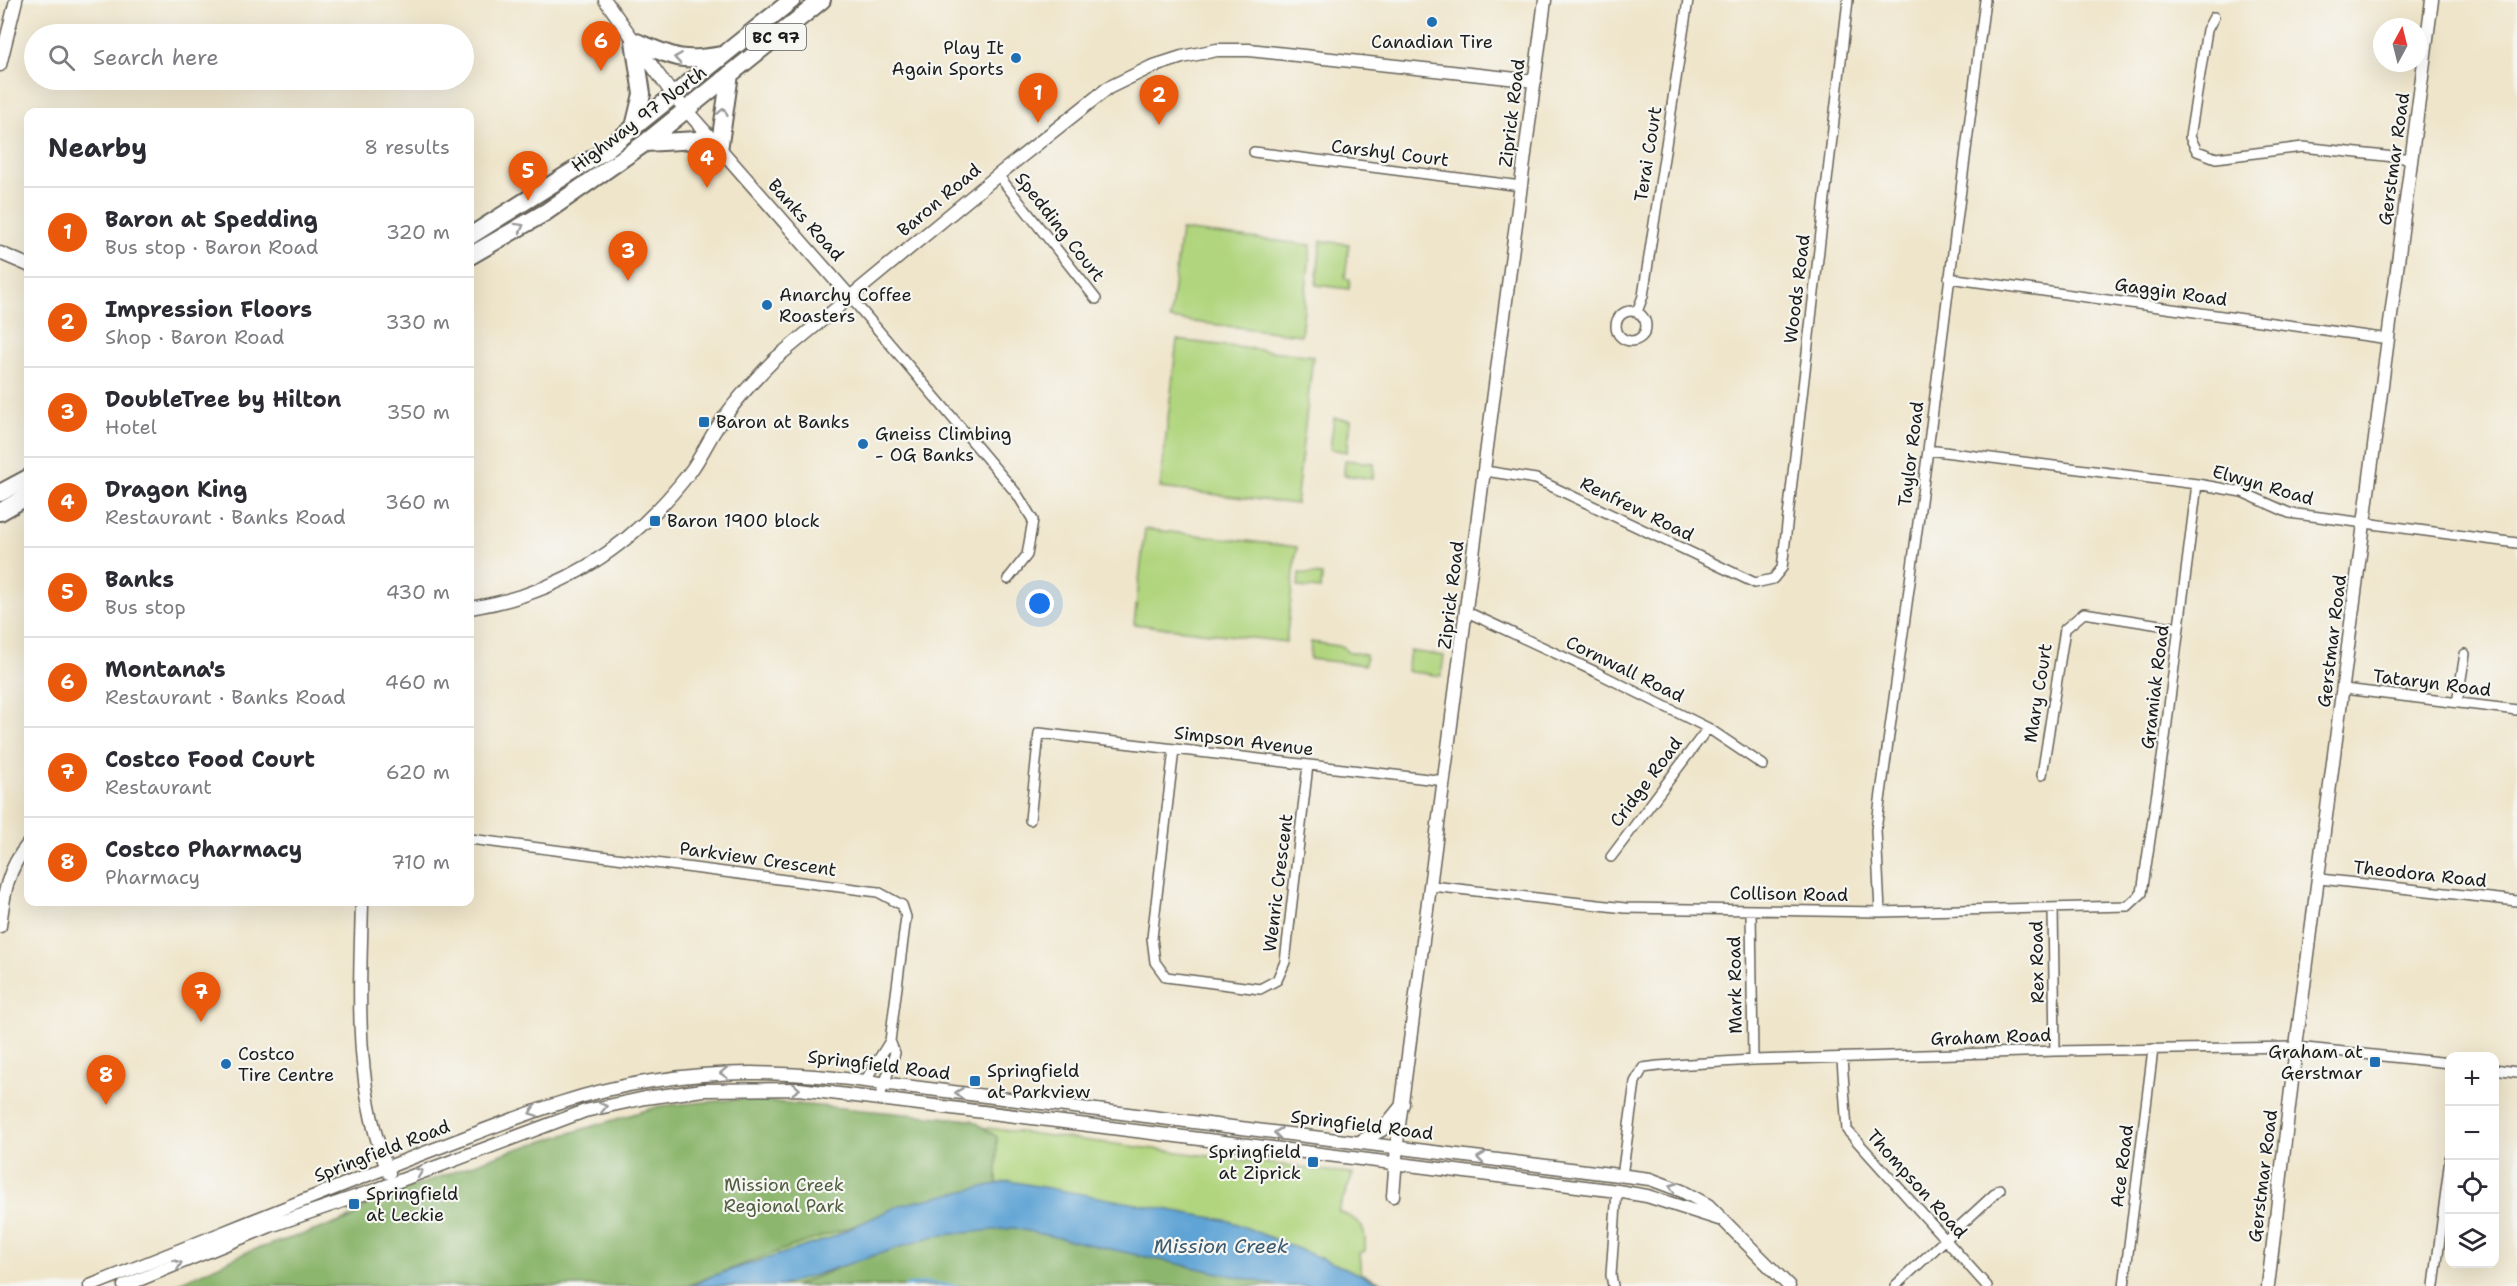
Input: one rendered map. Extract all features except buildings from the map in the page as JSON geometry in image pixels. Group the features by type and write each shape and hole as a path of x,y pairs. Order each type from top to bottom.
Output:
{"highway":[{"name":"Highway 97 North","path":"474,234 603,153 792,0"},
{"name":"Highway 97 North","path":"474,254 546,212 645,143 822,0"},
{"path":"634,40 671,57 694,60 725,54"},
{"path":"634,40 642,94 634,127"},
{"path":"645,143 698,140 719,150 730,75"},
{"path":"0,493 24,480"},
{"path":"0,512 24,498"}],"street":[{"path":"0,65 16,0"},
{"name":"Banks Road","path":"605,0 685,110 851,298 1017,494 1033,520 1026,555 1008,579"},
{"name":"Ziprick Road","path":"1393,1196 1397,1147 1545,0"},
{"name":"Terai Court","path":"1637,312 1643,296 1688,0"},
{"name":"Woods Road","path":"1773,579 1782,568 1848,0"},
{"name":"Taylor Road","path":"1880,912 1876,830 1928,450 1985,0"},
{"name":"Gerstmar Road","path":"2268,1286 2296,1047 2320,879 2432,0"},
{"path":"2214,17 2207,30 2190,137 2197,151 2216,158 2303,147 2412,159"},
{"name":"Baron Road","path":"474,607 536,591 584,570 624,542 660,510 692,470 717,428 744,391 775,359 998,175 1108,88 1151,67 1217,50 1249,50 1535,81"},
{"name":"Carshyl Court","path":"1254,152 1521,186"},
{"name":"Spedding Court","path":"998,175 1096,299"},
{"path":"0,253 24,263"},
{"name":"Gaggin Road","path":"1949,278 2389,339"},
{"name":"Elwyn Road","path":"1928,450 2197,484 2242,492 2289,513 2365,525 2517,543"},
{"name":"Renfrew Road","path":"1485,471 1536,479 1755,583 1773,579"},
{"name":"Gramiak Road","path":"2142,893 2166,738 2197,484"},
{"name":"Cornwall Road","path":"1467,612 1596,672 1708,728 1763,765"},
{"name":"Mary Court","path":"2042,775 2065,629 2084,613 2179,628"},
{"path":"2457,703 2465,654"},
{"name":"Tataryn Road","path":"2344,689 2517,710"},
{"name":"Cridge Road","path":"1611,856 1708,728"},
{"name":"Simpson Avenue","path":"1030,820 1039,733 1445,781"},
{"name":"Wenric Crescent","path":"1174,749 1152,938 1155,962 1166,977 1260,989 1277,980 1285,962 1308,765"},
{"name":"Parkview Crescent","path":"474,840 878,892 902,904 906,917 890,1041 865,1081"},
{"path":"0,926 5,888 24,850"},
{"name":"Theodora Road","path":"2320,879 2517,901"},
{"name":"Collison Road","path":"1431,886 1625,908 1880,912 2128,906 2142,893"},
{"path":"362,906 360,1024 365,1085 381,1155 393,1183"},
{"name":"Rex Road","path":"2053,908 2055,1051"},
{"name":"Mark Road","path":"1751,910 1753,1060"},
{"name":"Parkview Crescent","path":"879,1099 895,1053 890,1041"},
{"name":"Graham Road","path":"1622,1176 1635,1082 1643,1068 1753,1060 2296,1047 2445,1063"},
{"name":"Ace Road","path":"2124,1286 2153,1049"},
{"name":"Thompson Road","path":"1842,1059 1847,1130 1987,1286"},
{"path":"2499,1070 2517,1072"},
{"name":"Springfield Road","path":"90,1286 387,1168 581,1095 650,1081 699,1075 760,1072 865,1081 1650,1179 1682,1191 1708,1205 1720,1220 1789,1286"},
{"name":"Springfield Road","path":"124,1286 270,1226 585,1111 645,1098 703,1090 799,1089 1617,1191 1647,1196 1720,1220"},
{"path":"1357,1142 1382,1130 1404,1102"},
{"path":"2434,1286 2450,1160"},
{"path":"1895,1286 2000,1189"},
{"path":"1612,1286 1617,1191"}],"green space":[{"path":"1181,230 1311,245 1301,335 1170,319"},
{"path":"1321,241 1349,244 1345,278 1350,279 1349,289 1316,285"},
{"path":"1177,340 1313,356 1296,504 1160,488"},
{"path":"1334,418 1351,420 1347,452 1330,449"},
{"path":"1345,460 1374,463 1373,479 1344,475"},
{"path":"1145,529 1297,547 1286,642 1134,624"},
{"path":"1299,573 1322,575 1321,589 1298,587"},
{"path":"1311,642 1344,647 1346,651 1366,655 1365,665 1310,659"},
{"path":"1410,651 1444,656 1441,676 1407,671"},
{"path":"742,1099 972,1120 997,1137 997,1190 916,1205 776,1252 686,1286 173,1286 247,1252 351,1219 367,1204 507,1152 660,1106"},
{"name":"Mission Creek Regional Park","path":"602,1124 980,1127 1353,1174 1338,1211 1352,1218 1363,1229 1365,1251 1359,1253 1361,1273 1391,1286 177,1286 524,1149"},
{"path":"1011,1224 1325,1286 794,1286 867,1256 926,1237"}],"water":[{"name":"Mission Creek","path":"1010,1181 1230,1221 1389,1286 1279,1286 1014,1228 934,1236 781,1286 691,1286 712,1276 828,1239 900,1205"}],"waterway":[{"path":"906,1286 925,1283 956,1286"}],"place":[{"name":"Canadian Tire","path":"1432,22"},
{"name":"Play It Again Sports","path":"1016,58"},
{"name":"Montana's","path":"601,71"},
{"name":"Baron at Spedding","path":"1038,123"},
{"name":"Impression Floors","path":"1159,125"},
{"name":"Dragon King","path":"707,188"},
{"name":"Banks","path":"528,201"},
{"name":"DoubleTree by Hilton","path":"628,281"},
{"name":"Anarchy Coffee Roasters","path":"767,305"},
{"name":"Baron at Banks","path":"704,422"},
{"name":"Gneiss Climbing - OG Banks","path":"863,444"},
{"name":"Baron 1900 block","path":"655,521"},
{"name":"Costco Food Court","path":"201,1022"},
{"name":"Graham at Gerstmar","path":"2375,1062"},
{"name":"Costco Tire Centre","path":"226,1064"},
{"name":"Springfield at Parkview","path":"975,1081"},
{"name":"Costco Pharmacy","path":"106,1105"},
{"name":"Springfield at Ziprick","path":"1313,1162"},
{"name":"Springfield at Leckie","path":"354,1204"}]}
